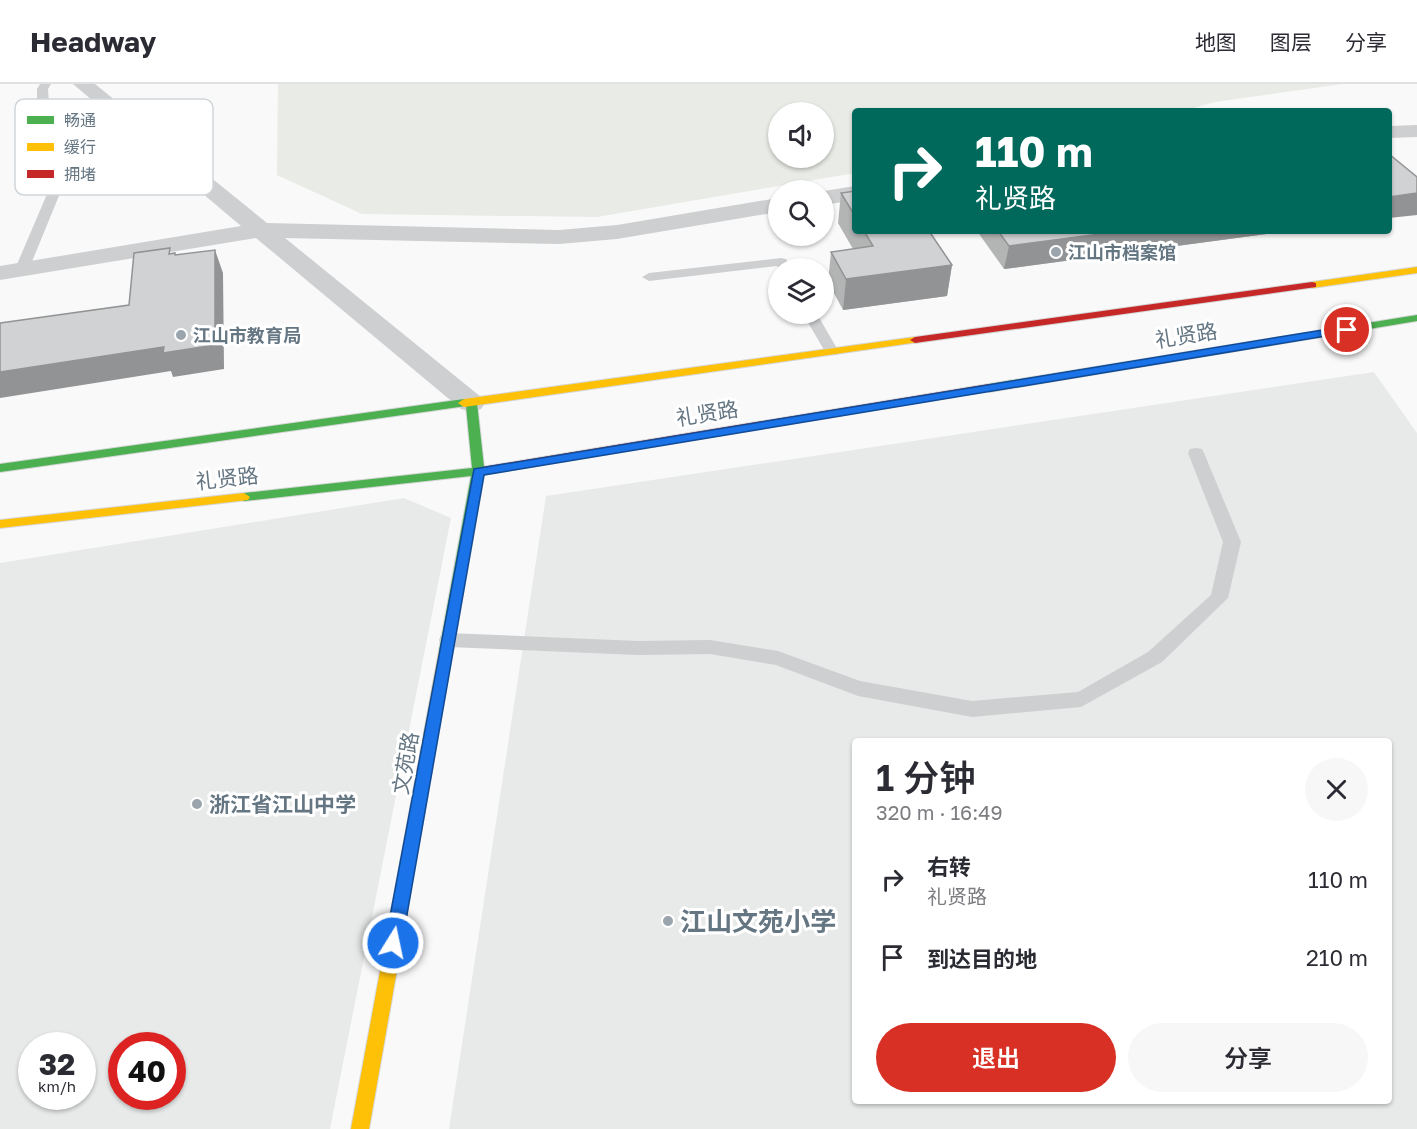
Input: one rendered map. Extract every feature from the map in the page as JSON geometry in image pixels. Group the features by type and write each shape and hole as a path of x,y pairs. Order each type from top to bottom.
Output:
{"main road":[{"name":"礼贤路","path":"0,468 1417,270"},
{"name":"礼贤路","path":"0,524 478,472 1417,318"},
{"name":"文苑路","path":"360,1129 478,472 471,403"}],"street":[{"path":"83,84 101,99"},
{"path":"1392,132 1417,131"},
{"path":"213,191 471,403"},
{"path":"834,196 852,193"},
{"path":"11,271 261,230 559,237 616,232 768,207"}],"lane":[{"path":"43,99 42,89 46,84"},
{"path":"11,271 50,195"},
{"path":"649,278 768,264"},
{"path":"816,324 832,352"},
{"path":"448,640 638,648 710,647 778,658 858,688 972,709 1081,699 1155,657 1219,598 1232,542 1196,453"}],"shaded area":[{"path":"278,84 1342,84 1215,102 1194,108 852,108 852,174 814,180 768,180 768,188 597,217 362,214 277,175"},
{"name":"江山文苑小学","path":"1374,372 1417,433 1417,1129 449,1129 546,496"},
{"name":"浙江省江山中学","path":"404,498 451,518 330,1129 0,1129 0,563"}],"building":[{"path":"1392,156 1417,177 1417,193 1392,197"},
{"path":"852,191 852,211 841,193"},
{"path":"866,234 931,234 952,265 846,279 831,252 873,246"},
{"path":"1000,234 1100,234 1009,246"},
{"path":"170,248 169,254 175,253 175,255 215,250 215,345 163,353 164,347 0,372 0,323 129,305 134,253"}],"traffic: fast":[{"path":"989,388 1417,318"},
{"path":"0,468 464,403"},
{"path":"446,651 478,472 471,403"},
{"path":"244,497 482,471"}],"traffic: slow":[{"path":"1312,285 1417,270"},
{"path":"464,403 915,340"},
{"path":"0,524 244,497"},
{"path":"360,1129 446,651"}],"traffic: jam":[{"path":"915,340 1312,285"},
{"path":"482,471 989,388"}],"place":[{"name":"江山市档案馆","path":"1056,252"},
{"name":"江山市教育局","path":"181,335"},
{"name":"浙江省江山中学","path":"197,804"},
{"name":"江山文苑小学","path":"668,921"}],"route":[{"path":"393,943 478,472 1347,330"}]}
